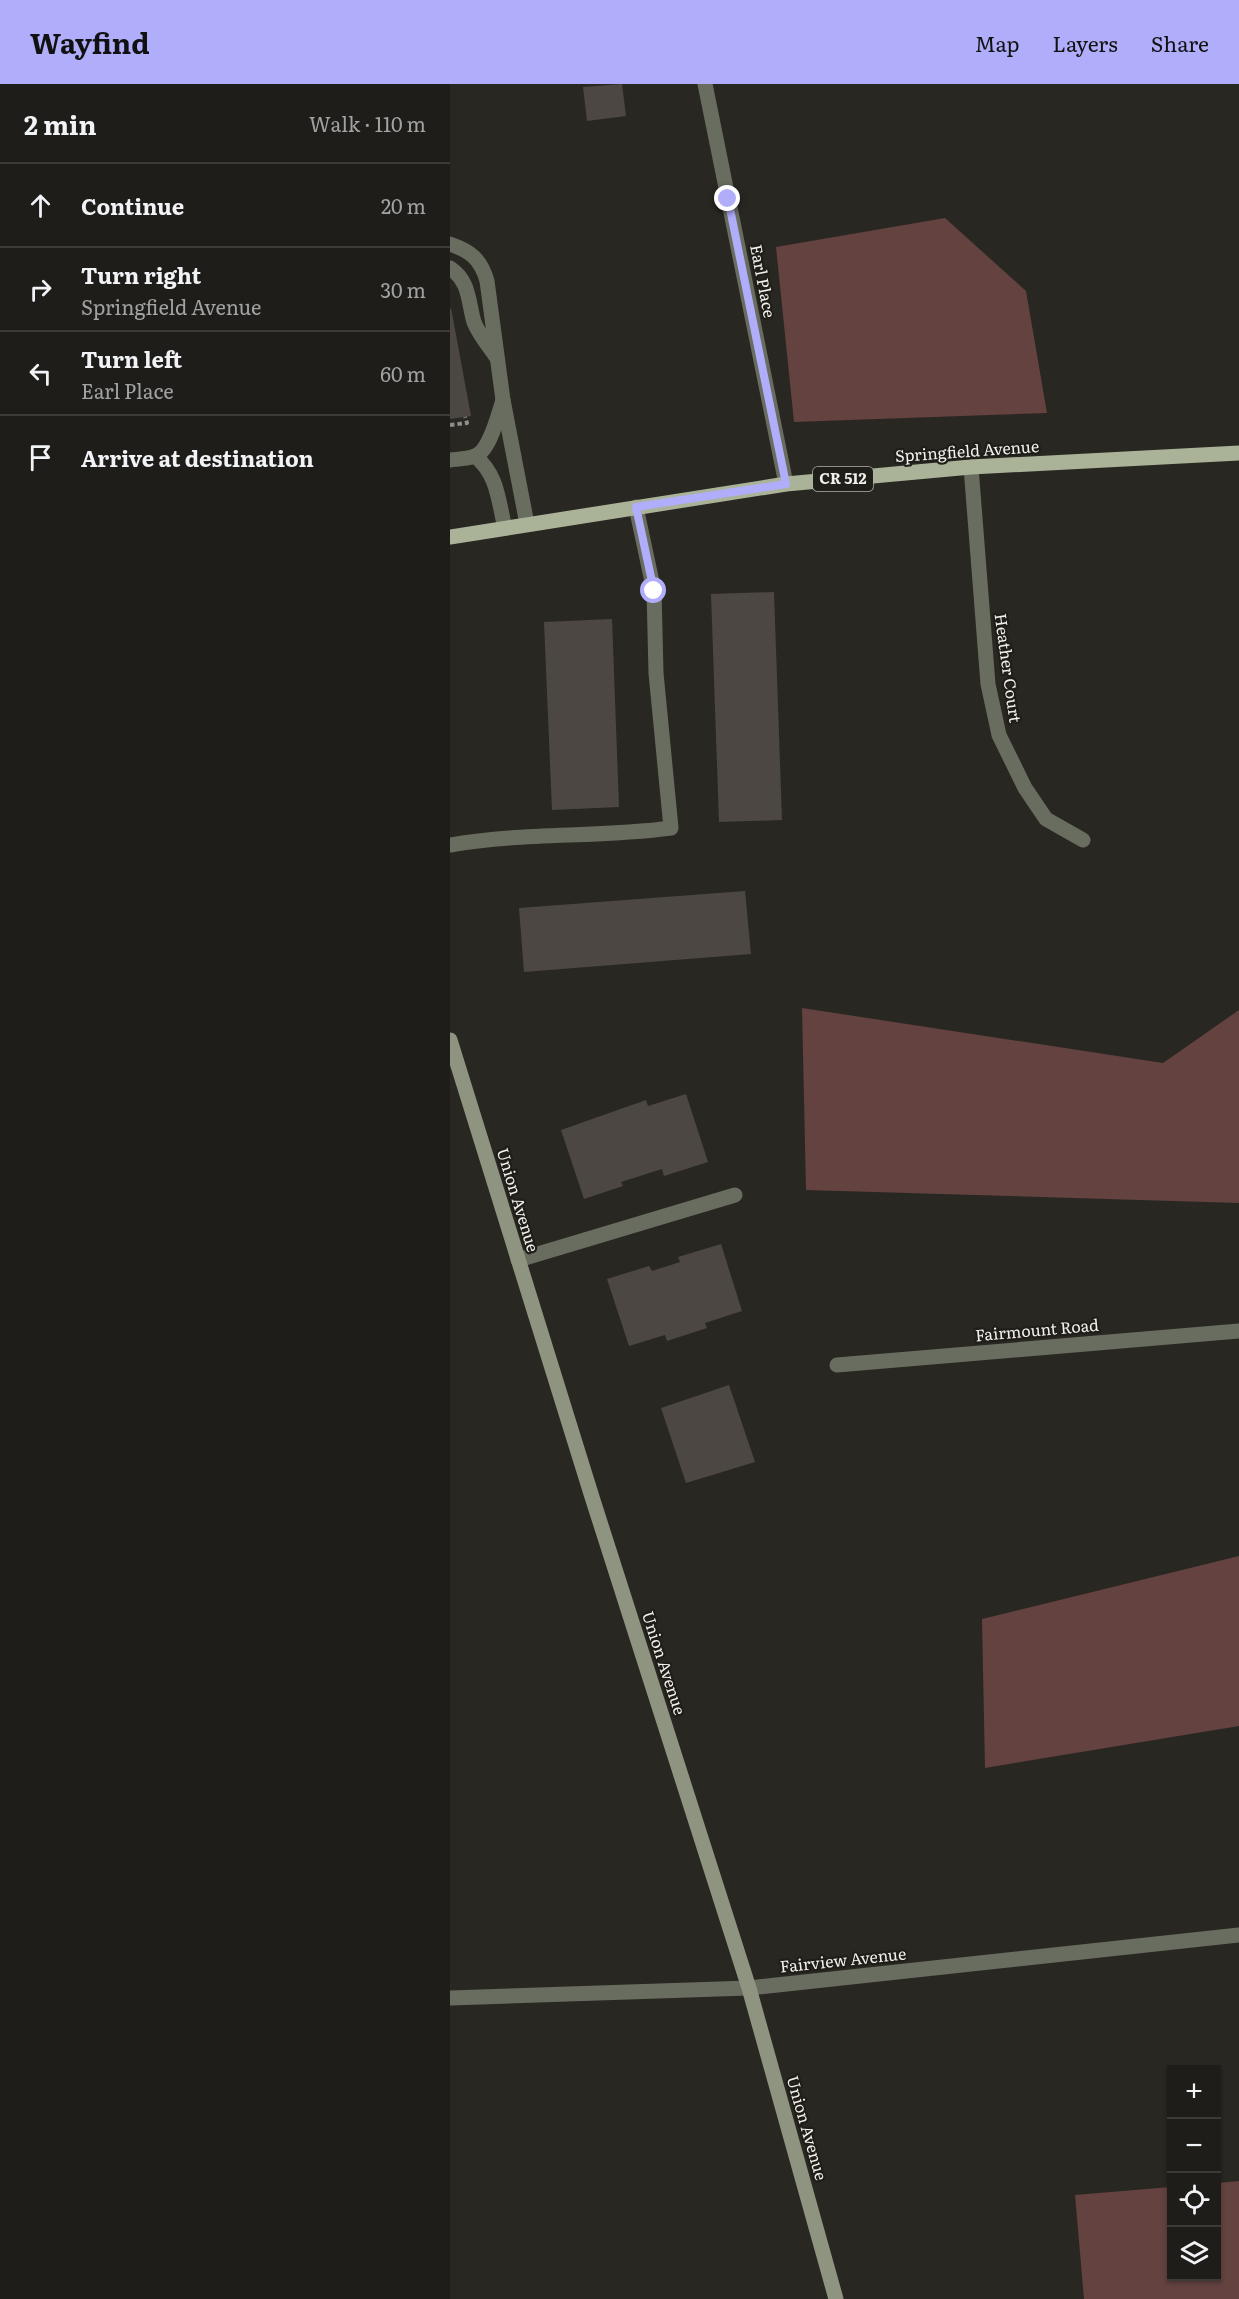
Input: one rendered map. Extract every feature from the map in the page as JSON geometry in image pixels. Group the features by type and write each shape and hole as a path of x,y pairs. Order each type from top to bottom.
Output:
{"main road":[{"name":"Springfield Avenue","path":"450,537 786,484 971,467 1239,453"},
{"name":"Union Avenue","path":"450,1040 592,1497 750,1988 836,2299"}],"street":[{"name":"Earl Place","path":"705,84 786,484"},
{"path":"450,244 462,248 483,266 499,360 503,400 527,524"},
{"path":"450,268 457,272 464,282 474,322 499,360"},
{"path":"450,460 475,456 488,442 503,400"},
{"path":"475,456 484,464 494,479 505,528"},
{"name":"Heather Court","path":"971,467 987,672 999,735 1025,788 1046,819 1083,840"},
{"path":"450,845 520,838 628,834 671,828 656,673 654,591 636,507"},
{"path":"518,1260 735,1195"},
{"name":"Fairmount Road","path":"837,1365 1239,1330"},
{"name":"Fairview Avenue","path":"450,1998 750,1988 1239,1935"}],"path":[{"path":"450,425 466,423 465,417"}],"shaded area":[{"path":"945,218 1026,291 1047,413 794,422 776,247"},
{"path":"802,1008 1163,1063 1239,1010 1239,1203 806,1190"},
{"path":"1239,1556 1239,1726 985,1768 982,1619"},
{"path":"1239,2181 1239,2299 1084,2299 1075,2195 1167,2187 1167,2281 1221,2281 1221,2183"}],"building":[{"path":"622,84 626,116 587,121 583,87"},
{"path":"450,309 471,416 450,419"},
{"path":"774,592 782,820 719,822 711,594"},
{"path":"612,619 619,807 552,810 544,622"},
{"path":"745,891 751,954 524,972 519,908"},
{"path":"686,1094 708,1162 664,1176 662,1169 621,1182 623,1186 584,1199 561,1130 646,1100 648,1106"},
{"path":"721,1244 742,1311 705,1323 707,1328 667,1341 665,1335 629,1346 607,1279 649,1266 652,1271 680,1262 678,1257"},
{"path":"729,1385 755,1462 686,1483 661,1408"}],"route":[{"path":"654,591 636,507 786,484 728,199"}]}
